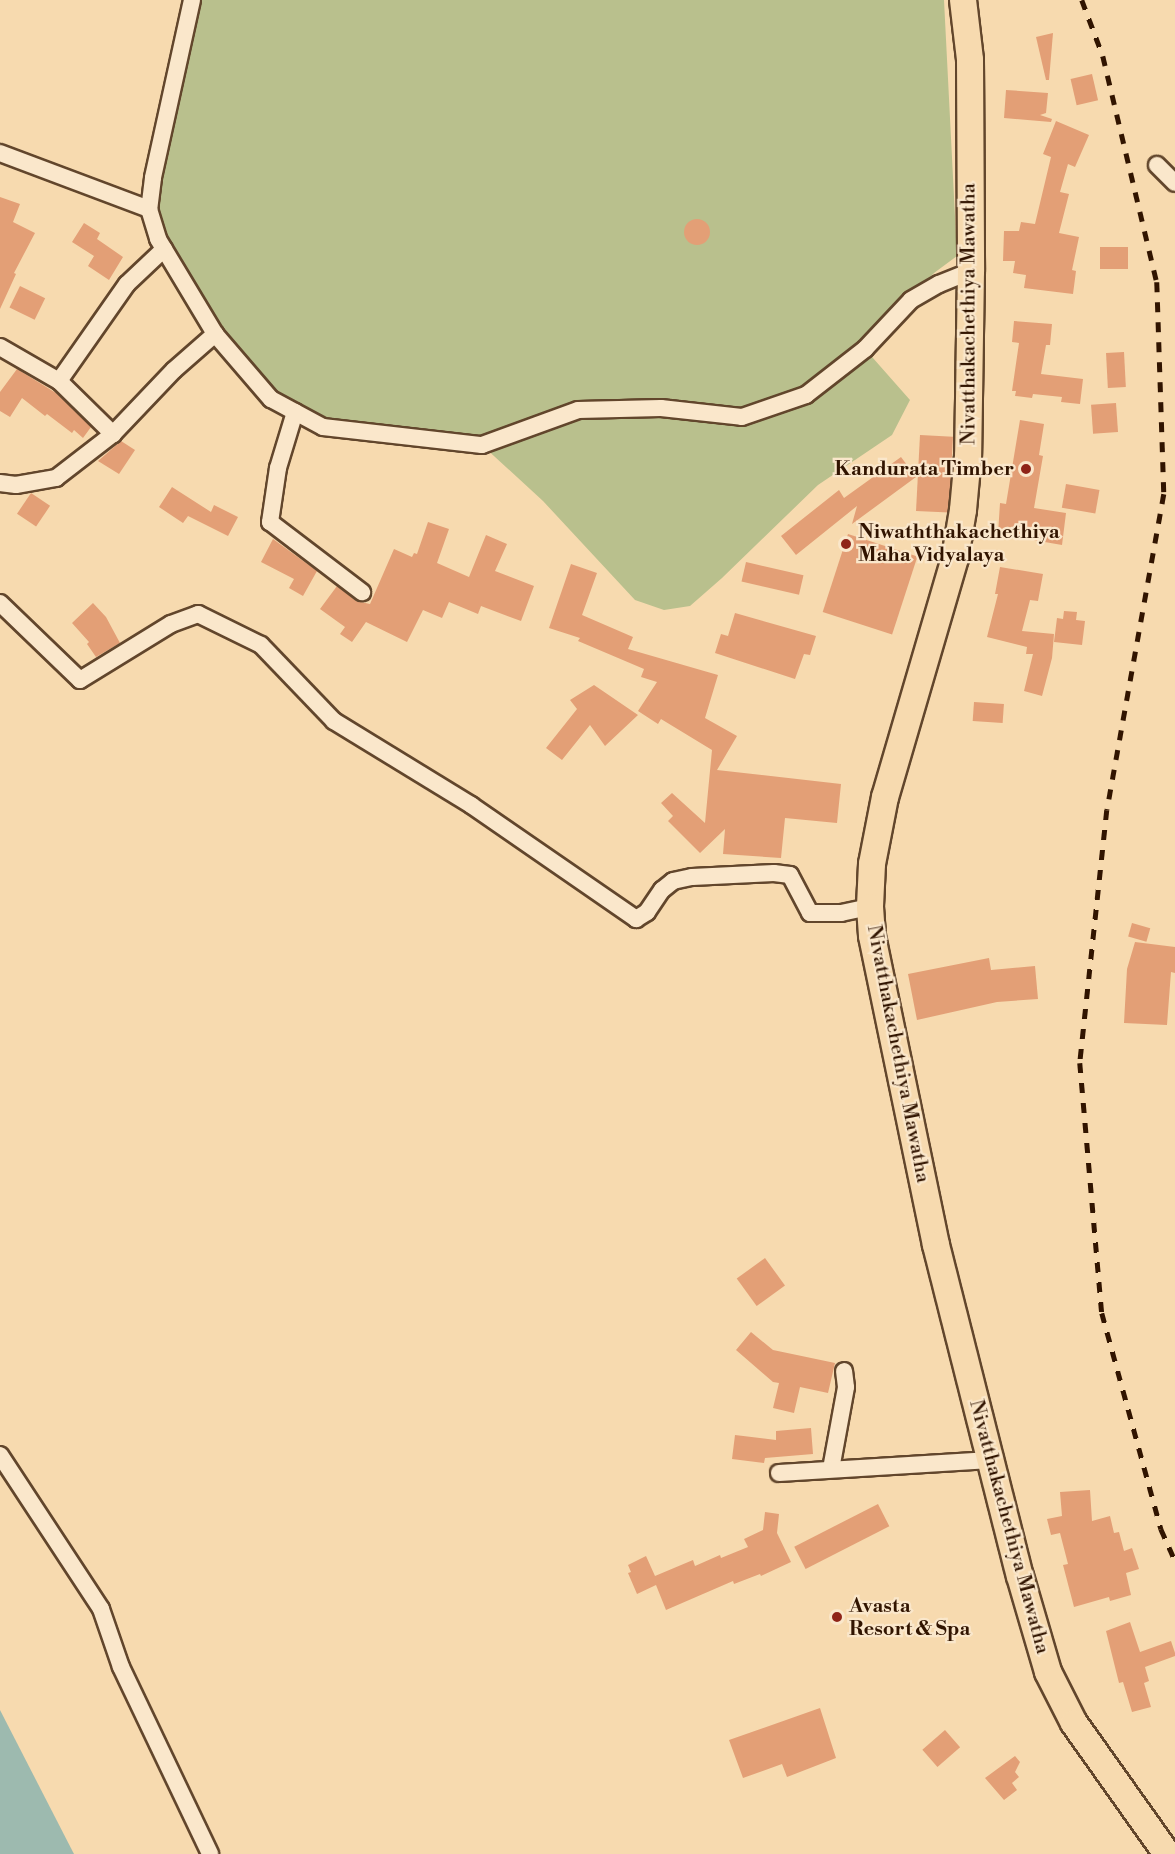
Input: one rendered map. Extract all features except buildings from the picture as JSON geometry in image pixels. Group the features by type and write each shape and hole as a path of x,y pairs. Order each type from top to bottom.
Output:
{"highway":[{"name":"Nivatthakachethiya Mawatha","path":"963,0 970,60 971,271 968,456 963,510 955,558 885,797 872,864 870,907 880,978 936,1245 1020,1576 1048,1672 1074,1723 1167,1854"}],"street":[{"path":"192,0 188,28 153,178 149,209 158,239 215,334 271,399 323,427 482,445 578,410 661,408 742,417 806,395 865,349 911,300 939,284 971,271"},
{"path":"0,153 149,209"},
{"path":"1157,165 1175,183"},
{"path":"59,381 127,284 164,249"},
{"path":"0,483 16,485 56,478 113,434 174,370 215,334"},
{"path":"0,347 59,381 113,434"},
{"path":"295,412 278,468 270,522 362,592"},
{"path":"0,603 80,680 171,624 198,614 261,645 334,721 471,805 636,919 646,912 662,890 673,881 692,877 774,873 790,875 810,913 820,911 841,913 870,907"},
{"path":"831,1469 846,1387 844,1371"},
{"path":"0,1455 101,1609 121,1667 210,1854"},
{"path":"779,1473 991,1460"}],"green space":[{"path":"192,0 944,0 957,256 934,273 865,349 910,400 892,435 818,485 690,606 664,610 635,600 543,501 482,445 323,427 271,399 158,239 153,178"}],"shaded area":[{"path":"0,1710 74,1854 0,1854"}],"railway":[{"path":"1082,0 1103,56 1157,282 1164,494 1107,810 1080,1063 1102,1313 1161,1529 1175,1561"}],"place":[{"name":"Kandurata Timber","path":"1026,469"},
{"name":"Niwaththakachethiya Maha Vidyalaya","path":"846,544"},
{"name":"Avasta Resort & Spa","path":"837,1617"}]}
